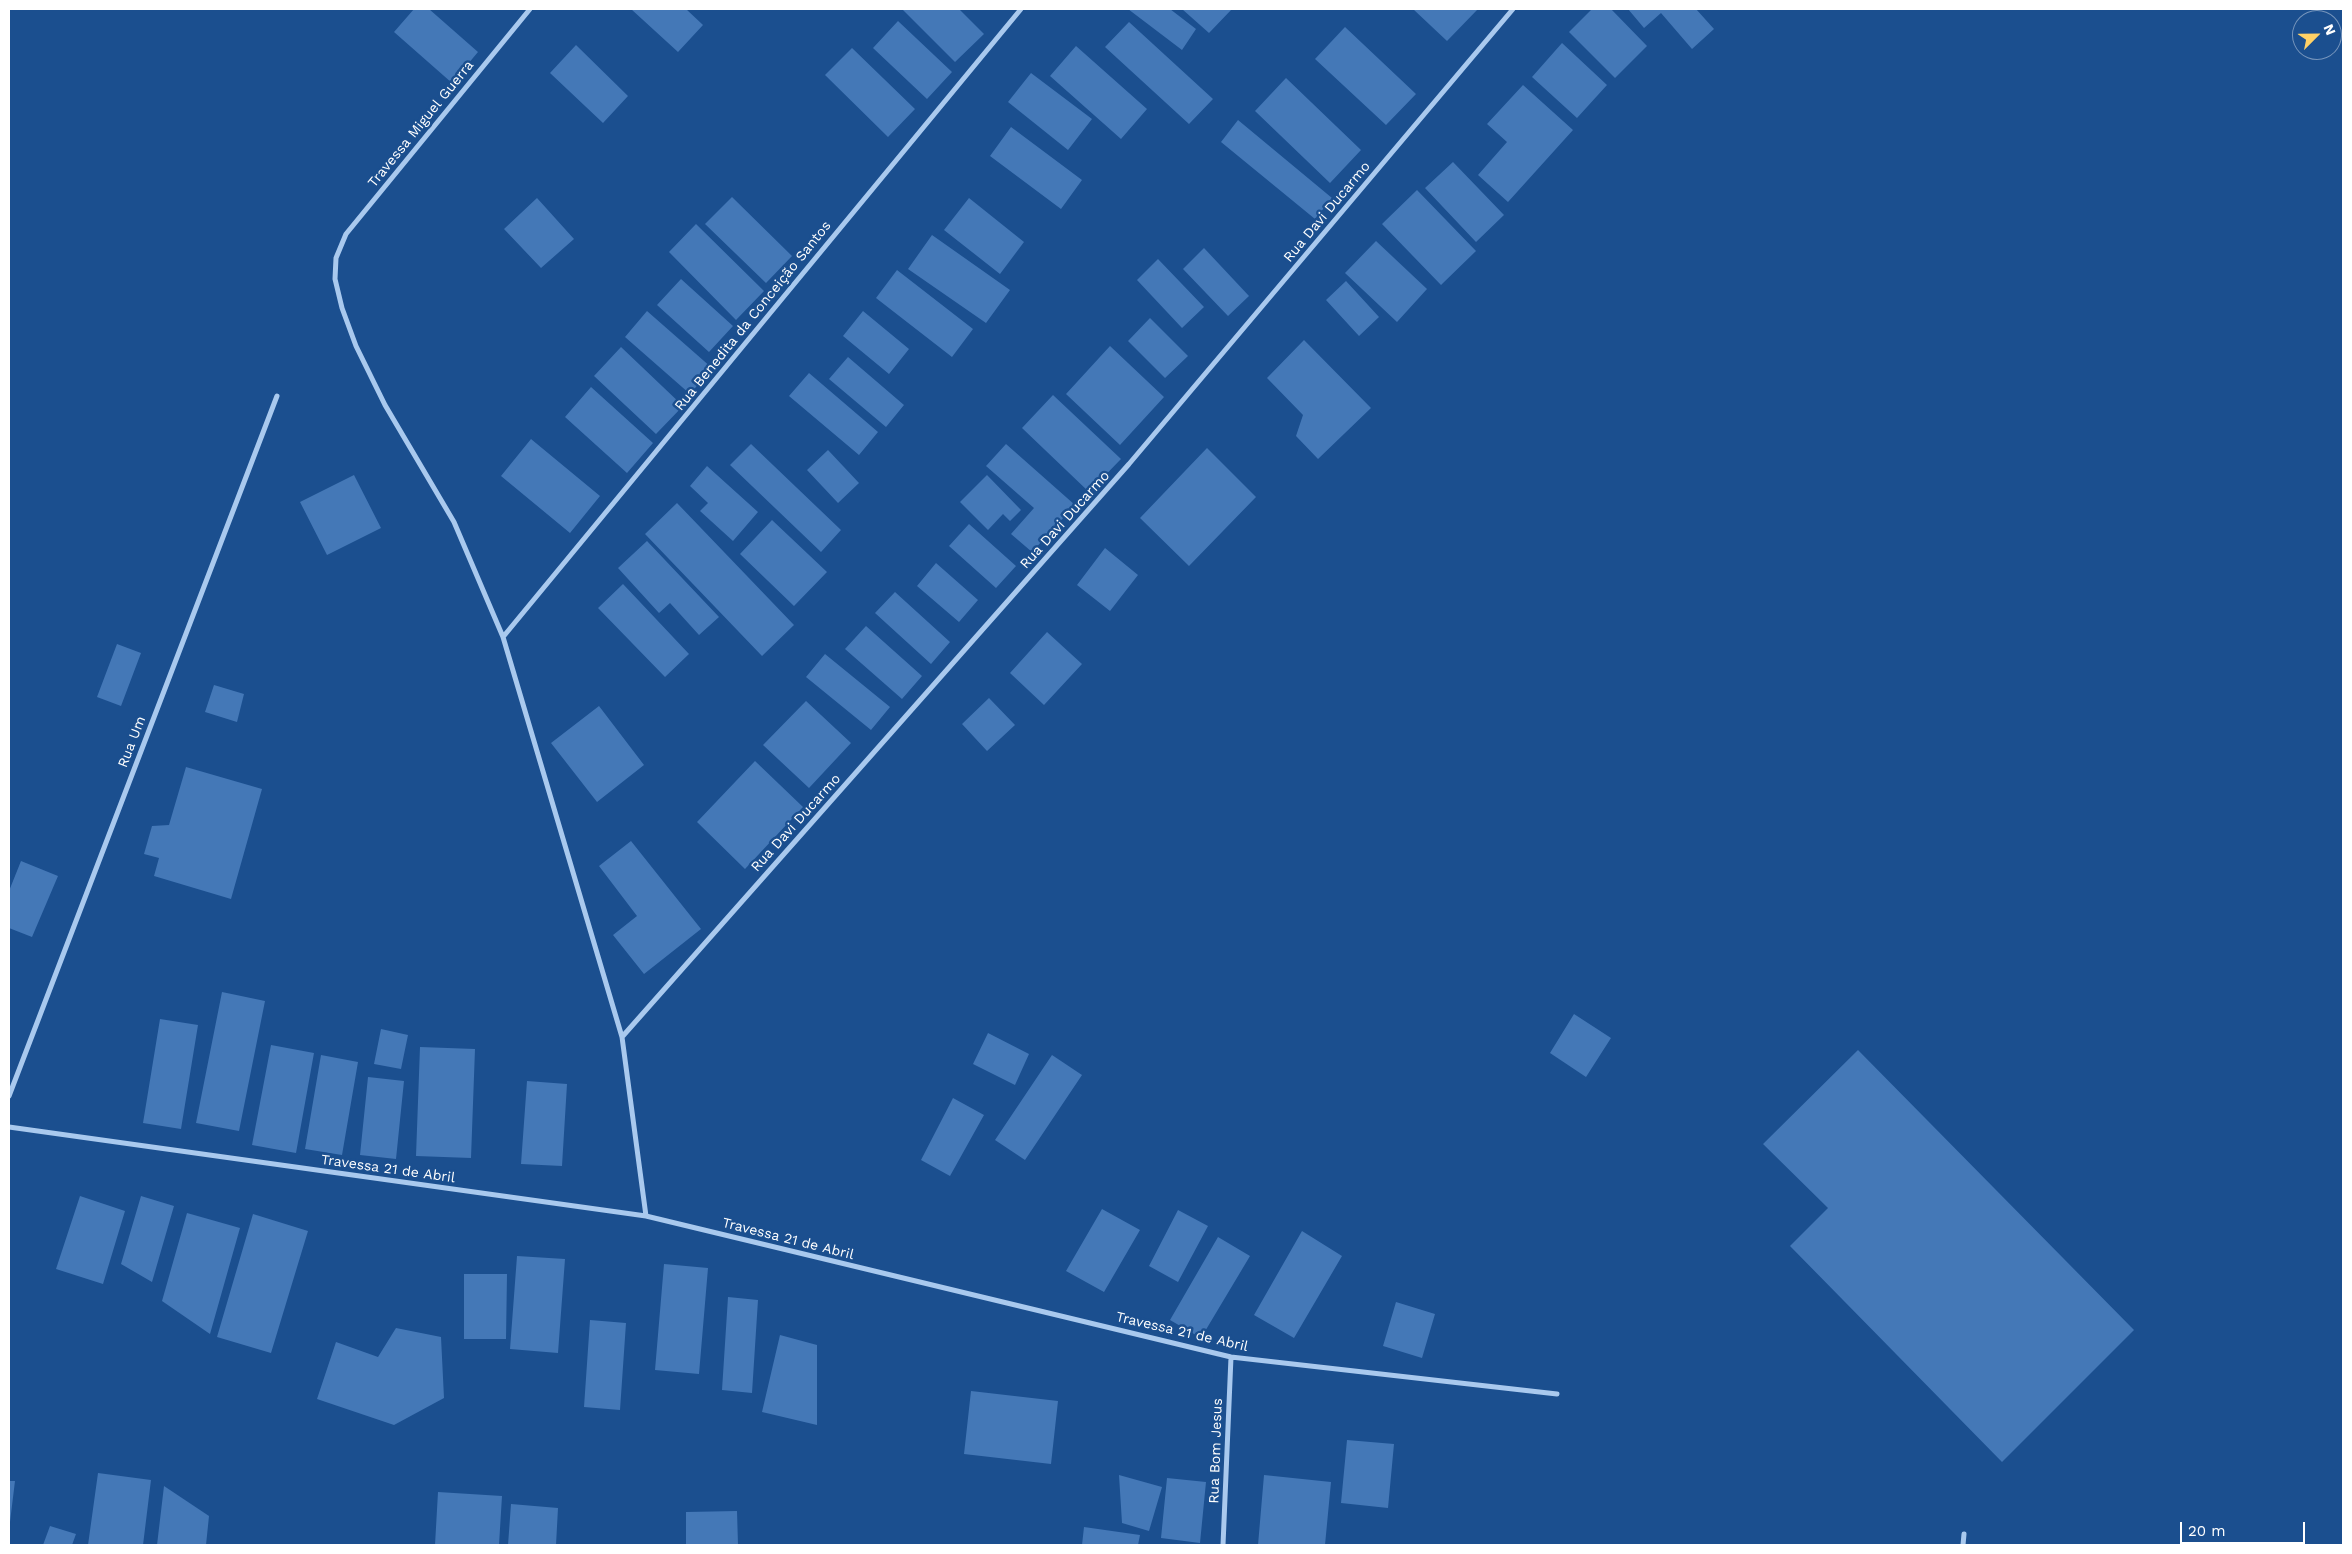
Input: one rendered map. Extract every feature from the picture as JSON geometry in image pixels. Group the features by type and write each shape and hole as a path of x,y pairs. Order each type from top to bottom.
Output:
{"street":[{"name":"Travessa Miguel Guerra","path":"503,637 454,522 385,405 356,346 342,308 335,279 336,258 346,234 356,220 530,9"},
{"name":"Rua Benedita da Conceição Santos","path":"503,637 1021,9"},
{"name":"Rua Davi Ducarmo","path":"622,1037 1129,464 1513,9"},
{"name":"Rua Um","path":"9,1096 276,396"},
{"path":"503,637 622,1037 646,1216"},
{"name":"Travessa 21 de Abril","path":"9,1127 646,1216 1231,1357 1557,1394"},
{"name":"Rua Bom Jesus","path":"1223,1545 1231,1357"},
{"path":"1963,1545 1964,1534"}],"building":[{"path":"414,9 429,9 478,52 452,83 394,32"},
{"path":"631,9 686,9 703,25 678,52"},
{"path":"902,9 959,9 984,34 955,62"},
{"path":"1128,9 1170,9 1196,29 1182,50"},
{"path":"1182,9 1232,9 1209,33"},
{"path":"1413,9 1478,9 1447,41"},
{"path":"1592,9 1611,9 1647,46 1615,78 1569,32"},
{"path":"1628,9 1696,9 1714,29 1692,49 1661,13 1644,28"},
{"path":"898,21 952,72 927,99 873,48"},
{"path":"1129,22 1213,99 1189,124 1105,47"},
{"path":"1345,27 1416,94 1386,125 1315,59"},
{"path":"1562,43 1607,85 1577,118 1532,77"},
{"path":"576,45 628,96 603,123 550,73"},
{"path":"1076,46 1147,109 1121,139 1050,76"},
{"path":"852,48 915,109 888,137 825,75"},
{"path":"1031,73 1092,119 1068,150 1008,102"},
{"path":"1286,78 1361,150 1330,183 1255,111"},
{"path":"1523,85 1573,130 1508,202 1478,175 1507,142 1487,124"},
{"path":"1238,120 1332,198 1315,219 1221,142"},
{"path":"1011,127 1082,180 1061,209 990,156"},
{"path":"1453,162 1504,215 1476,242 1425,188"},
{"path":"1417,190 1476,251 1441,285 1382,224"},
{"path":"732,197 792,256 766,283 705,224"},
{"path":"537,198 574,239 541,268 504,229"},
{"path":"969,198 1024,242 1000,274 944,230"},
{"path":"696,224 764,291 736,320 669,252"},
{"path":"932,235 1010,290 986,323 908,269"},
{"path":"1376,241 1427,289 1397,322 1345,273"},
{"path":"1204,248 1249,296 1228,316 1183,269"},
{"path":"1158,259 1204,307 1182,328 1137,280"},
{"path":"897,270 973,329 952,357 876,298"},
{"path":"681,279 733,326 709,352 657,305"},
{"path":"1346,281 1379,317 1359,336 1326,300"},
{"path":"647,311 712,368 690,394 625,337"},
{"path":"863,311 909,349 889,374 843,336"},
{"path":"1150,318 1188,356 1165,378 1128,341"},
{"path":"1304,340 1371,408 1318,459 1296,436 1303,415 1267,378"},
{"path":"1110,346 1164,397 1120,445 1066,394"},
{"path":"621,347 683,406 656,434 594,376"},
{"path":"848,357 904,405 886,427 829,379"},
{"path":"809,373 878,432 859,455 789,396"},
{"path":"591,387 653,443 627,473 565,417"},
{"path":"1053,395 1121,459 1089,492 1022,428"},
{"path":"531,439 600,496 570,533 501,476"},
{"path":"751,444 841,530 821,552 730,465"},
{"path":"1006,444 1075,505 1032,552 1011,534 1034,508 986,466"},
{"path":"1207,448 1256,497 1189,566 1140,518"},
{"path":"828,450 859,483 838,503 807,470"},
{"path":"707,466 758,512 733,541 700,511 708,503 690,486"},
{"path":"354,475 381,528 327,555 300,502"},
{"path":"987,475 1021,510 1010,521 1003,514 988,530 960,502"},
{"path":"677,503 794,625 762,656 645,534"},
{"path":"772,520 827,572 794,606 740,554"},
{"path":"969,524 1016,566 996,588 949,546"},
{"path":"647,541 719,617 699,635 670,603 659,613 618,568"},
{"path":"1105,548 1138,575 1110,611 1077,585"},
{"path":"936,563 978,600 959,622 917,586"},
{"path":"623,584 689,654 665,677 598,608"},
{"path":"895,592 950,642 931,664 875,613"},
{"path":"866,626 922,676 902,699 845,649"},
{"path":"1047,632 1082,664 1044,705 1010,673"},
{"path":"117,644 141,653 121,706 97,697"},
{"path":"825,654 890,707 871,730 806,677"},
{"path":"214,685 244,694 237,722 205,712"},
{"path":"989,698 1015,725 987,751 962,724"},
{"path":"806,701 851,743 809,788 763,745"},
{"path":"599,706 644,765 597,802 551,743"},
{"path":"755,761 803,807 745,869 697,822"},
{"path":"186,767 262,789 231,899 154,876 159,858 144,854 152,826 169,825"},
{"path":"631,841 701,929 644,974 613,935 637,916 599,866"},
{"path":"21,861 58,876 32,937 9,928 9,891"},
{"path":"222,992 265,1001 239,1131 196,1123"},
{"path":"1574,1014 1611,1038 1586,1077 1550,1053"},
{"path":"160,1019 198,1025 181,1129 143,1123"},
{"path":"381,1029 408,1035 401,1069 374,1064"},
{"path":"988,1033 1029,1054 1015,1085 973,1064"},
{"path":"271,1045 314,1053 296,1153 252,1145"},
{"path":"420,1047 475,1049 471,1158 416,1156"},
{"path":"1858,1050 2134,1330 2002,1462 1790,1246 1828,1208 1763,1144"},
{"path":"321,1055 358,1062 342,1155 305,1149"},
{"path":"1052,1055 1082,1075 1025,1160 995,1140"},
{"path":"368,1077 404,1081 396,1159 360,1155"},
{"path":"527,1081 567,1084 562,1166 521,1164"},
{"path":"953,1098 984,1115 950,1176 921,1160"},
{"path":"80,1196 125,1211 103,1284 56,1269"},
{"path":"141,1196 174,1206 152,1282 121,1264"},
{"path":"1102,1209 1140,1230 1104,1292 1066,1271"},
{"path":"1178,1210 1208,1226 1178,1282 1149,1266"},
{"path":"187,1213 240,1228 210,1334 162,1301"},
{"path":"253,1214 308,1231 271,1353 217,1337"},
{"path":"1302,1231 1342,1256 1294,1338 1254,1315"},
{"path":"1218,1237 1250,1256 1201,1338 1170,1320"},
{"path":"517,1256 565,1259 558,1353 510,1349"},
{"path":"664,1264 708,1268 699,1374 655,1370"},
{"path":"464,1274 507,1274 506,1339 464,1339"},
{"path":"728,1297 758,1300 752,1393 722,1390"},
{"path":"1396,1302 1435,1314 1422,1358 1383,1346"},
{"path":"590,1320 626,1323 620,1410 584,1407"},
{"path":"396,1328 441,1337 444,1398 394,1425 317,1399 336,1342 378,1357"},
{"path":"780,1335 817,1345 817,1425 762,1412"},
{"path":"971,1391 1058,1401 1051,1464 964,1454"},
{"path":"1347,1440 1394,1444 1388,1508 1341,1503"},
{"path":"98,1473 151,1480 143,1545 88,1545"},
{"path":"1119,1475 1162,1487 1149,1531 1122,1523"},
{"path":"1264,1475 1331,1482 1325,1545 1258,1545"},
{"path":"1167,1478 1206,1482 1200,1543 1161,1538"},
{"path":"9,1481 15,1481 10,1522 9,1522"},
{"path":"164,1486 209,1516 206,1545 157,1545"},
{"path":"438,1492 502,1496 499,1545 435,1545"},
{"path":"511,1504 558,1508 556,1545 508,1545"},
{"path":"737,1511 738,1545 686,1545 686,1512"},
{"path":"50,1526 76,1534 72,1545 43,1545"},
{"path":"1084,1527 1140,1535 1138,1545 1082,1545"}]}
